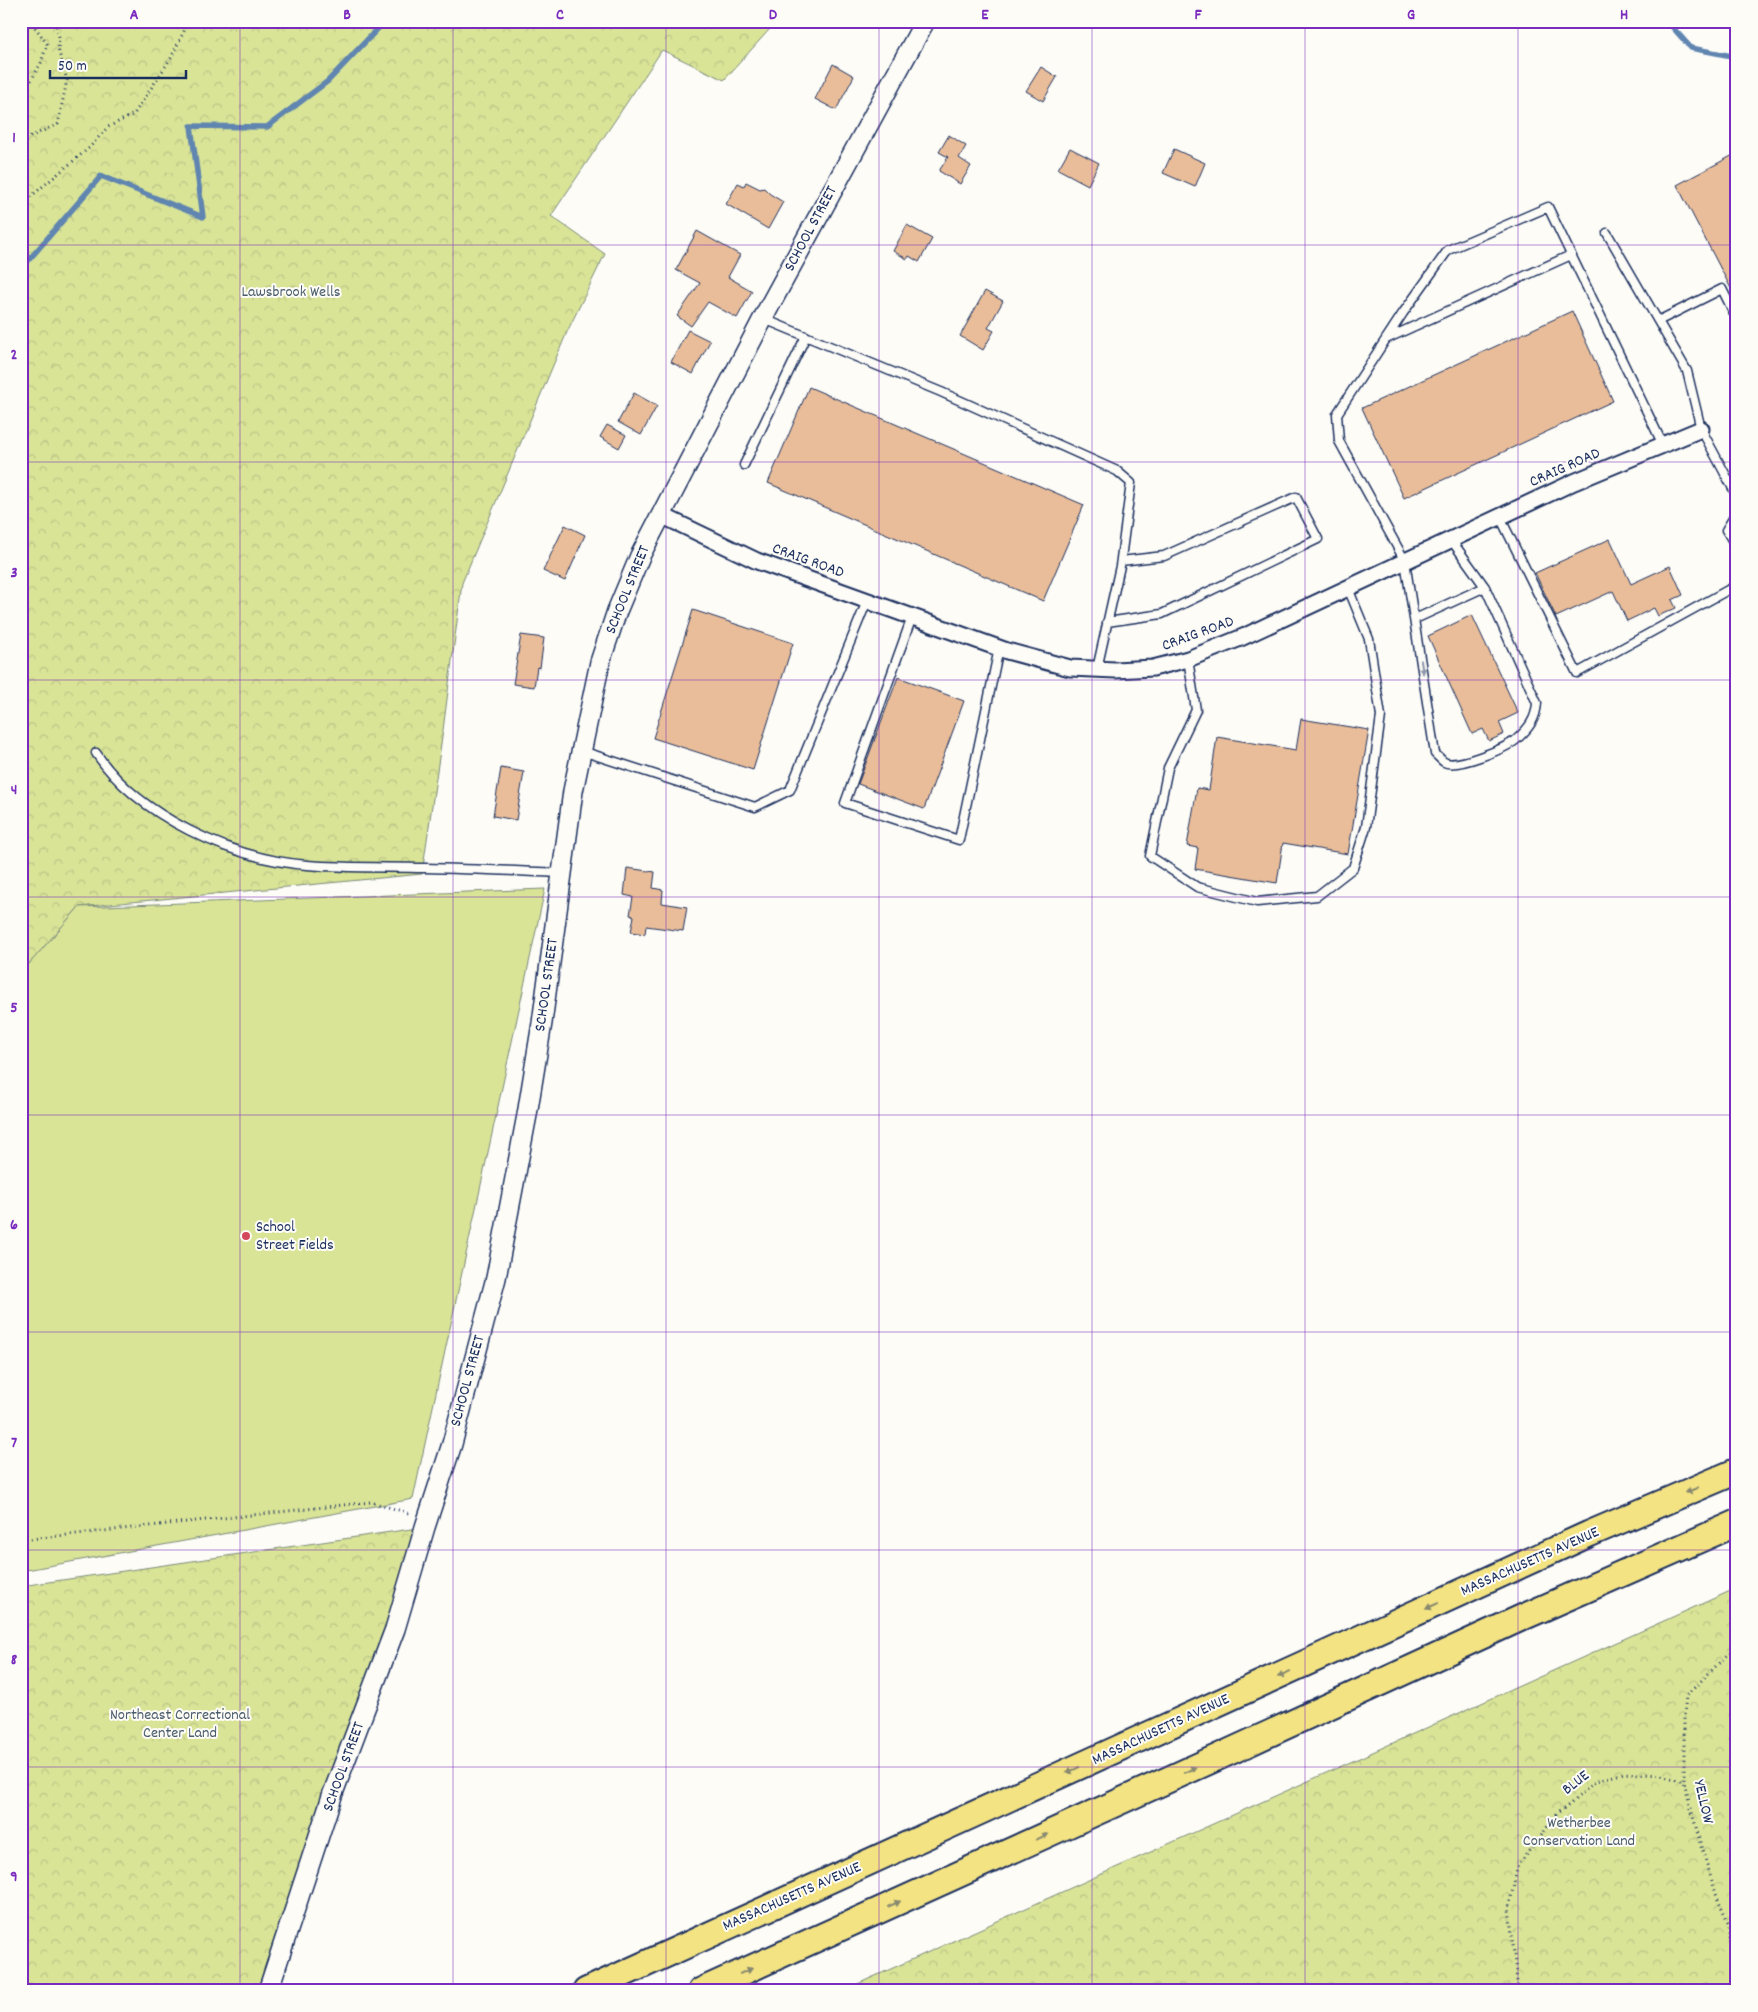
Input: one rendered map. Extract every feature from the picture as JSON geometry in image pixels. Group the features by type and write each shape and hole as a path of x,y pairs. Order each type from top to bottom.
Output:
{"highway":[{"name":"MASSACHUSETTS AVENUE","path":"586,1991 1580,1538 1737,1470"},
{"path":"701,1991 1538,1610 1737,1522"}],"street":[{"name":"SCHOOL STREET","path":"268,1991 333,1793 395,1629 427,1518 452,1444 496,1278 527,1115 580,751 600,662 617,611 640,556 763,319 865,129 926,21"},
{"name":"CRAIG ROAD","path":"661,515 757,561 999,648 1070,668 1153,668 1188,659 1242,637 1574,482 1701,429"}],"lane":[{"path":"1452,540 1485,587 1537,703 1536,715 1527,729 1515,741 1468,761 1456,764 1444,763 1435,754 1405,561 1339,441 1337,414 1386,338 1448,250 1548,207 1663,445"},
{"path":"1607,233 1687,371 1701,429 1737,496"},
{"path":"1386,338 1571,255"},
{"path":"1658,321 1722,289 1737,319"},
{"path":"763,319 941,392 1117,471 1131,483 1121,561 1097,669"},
{"path":"744,465 806,336"},
{"path":"1107,622 1162,614 1318,539 1296,497 1164,556 1121,561"},
{"path":"1737,512 1726,530 1737,548"},
{"path":"1500,517 1577,673 1737,585"},
{"path":"1414,619 1485,587"},
{"path":"1188,659 1196,710 1168,768 1150,856 1198,887 1257,902 1317,896 1353,868 1366,827 1381,716 1370,639 1348,588"},
{"path":"580,751 755,807 790,790 868,601"},
{"path":"912,617 846,803 959,840 999,648"},
{"path":"96,752 107,770 136,796 174,822 218,843 264,858 307,865 563,873"}],"path":[{"path":"21,98 41,63 48,44 31,21"},
{"path":"21,141 58,124 67,80 58,49 59,37 55,21"},
{"path":"21,208 24,202 89,148 108,127 134,114 171,58 190,21"},
{"path":"21,1540 371,1502 427,1518"},
{"name":"YELLOW","path":"1737,1645 1686,1696 1684,1716 1684,1782 1702,1850 1718,1900 1729,1925 1730,1937 1737,1949"},
{"name":"BLUE","path":"1518,1991 1509,1908 1518,1864 1540,1840 1557,1812 1569,1805 1596,1781 1624,1773 1661,1775 1684,1782"}],"green space":[{"name":"Lawsbrook Wells","path":"21,21 777,21 724,80 662,50 551,216 605,254 567,332 462,583 422,874 79,907 21,973"},
{"name":"School Street Fields","path":"545,889 413,1499 21,1571 21,973 79,907"},
{"name":"Northeast Correctional Center Land","path":"425,1527 318,1807 257,1991 21,1991 21,1586"},
{"name":"Wetherbee Conservation Land","path":"1737,1588 1737,1991 842,1991"}],"building":[{"path":"833,64 854,76 836,110 815,99"},
{"path":"1041,67 1057,77 1043,101 1026,91"},
{"path":"949,135 966,146 959,158 971,166 960,184 939,171 948,157 939,152"},
{"path":"1070,148 1099,163 1088,185 1058,169"},
{"path":"1174,149 1205,163 1195,187 1163,173"},
{"path":"1737,153 1737,300 1677,185"},
{"path":"746,182 760,189 764,188 783,202 768,229 726,204 738,183 744,186"},
{"path":"907,225 932,239 919,262 909,256 907,259 893,251"},
{"path":"697,231 740,255 728,277 752,291 737,318 708,302 691,326 677,316 700,283 676,270"},
{"path":"985,291 1003,301 988,328 994,331 983,350 960,336"},
{"path":"1572,311 1613,401 1404,498 1362,408"},
{"path":"688,330 710,341 693,374 671,362"},
{"path":"809,387 1084,505 1043,601 768,483"},
{"path":"634,393 657,406 641,435 618,422"},
{"path":"607,425 626,435 619,448 600,437"},
{"path":"565,525 585,535 565,581 543,571"},
{"path":"1610,539 1631,584 1670,566 1683,595 1672,600 1676,608 1658,616 1654,608 1627,621 1613,591 1556,617 1535,573"},
{"path":"693,610 793,643 753,770 653,738"},
{"path":"1472,615 1518,713 1499,722 1504,734 1489,741 1483,729 1472,734 1428,636"},
{"path":"521,635 544,638 540,668 537,667 534,687 513,684"},
{"path":"898,677 964,701 924,809 858,784"},
{"path":"1301,719 1369,730 1348,854 1283,843 1277,883 1195,869 1198,848 1187,846 1197,788 1209,790 1217,737 1296,750"},
{"path":"501,768 524,772 516,820 493,816"},
{"path":"627,868 655,872 653,888 663,890 662,903 687,907 683,931 646,926 645,934 631,932 634,916 630,915 633,897 624,895"}],"waterway":[{"path":"21,269 101,176 203,217 191,126 267,127 328,81 385,21"},
{"path":"1667,21 1691,48 1737,57"}],"place":[{"name":"School Street Fields","path":"246,1236"}]}
